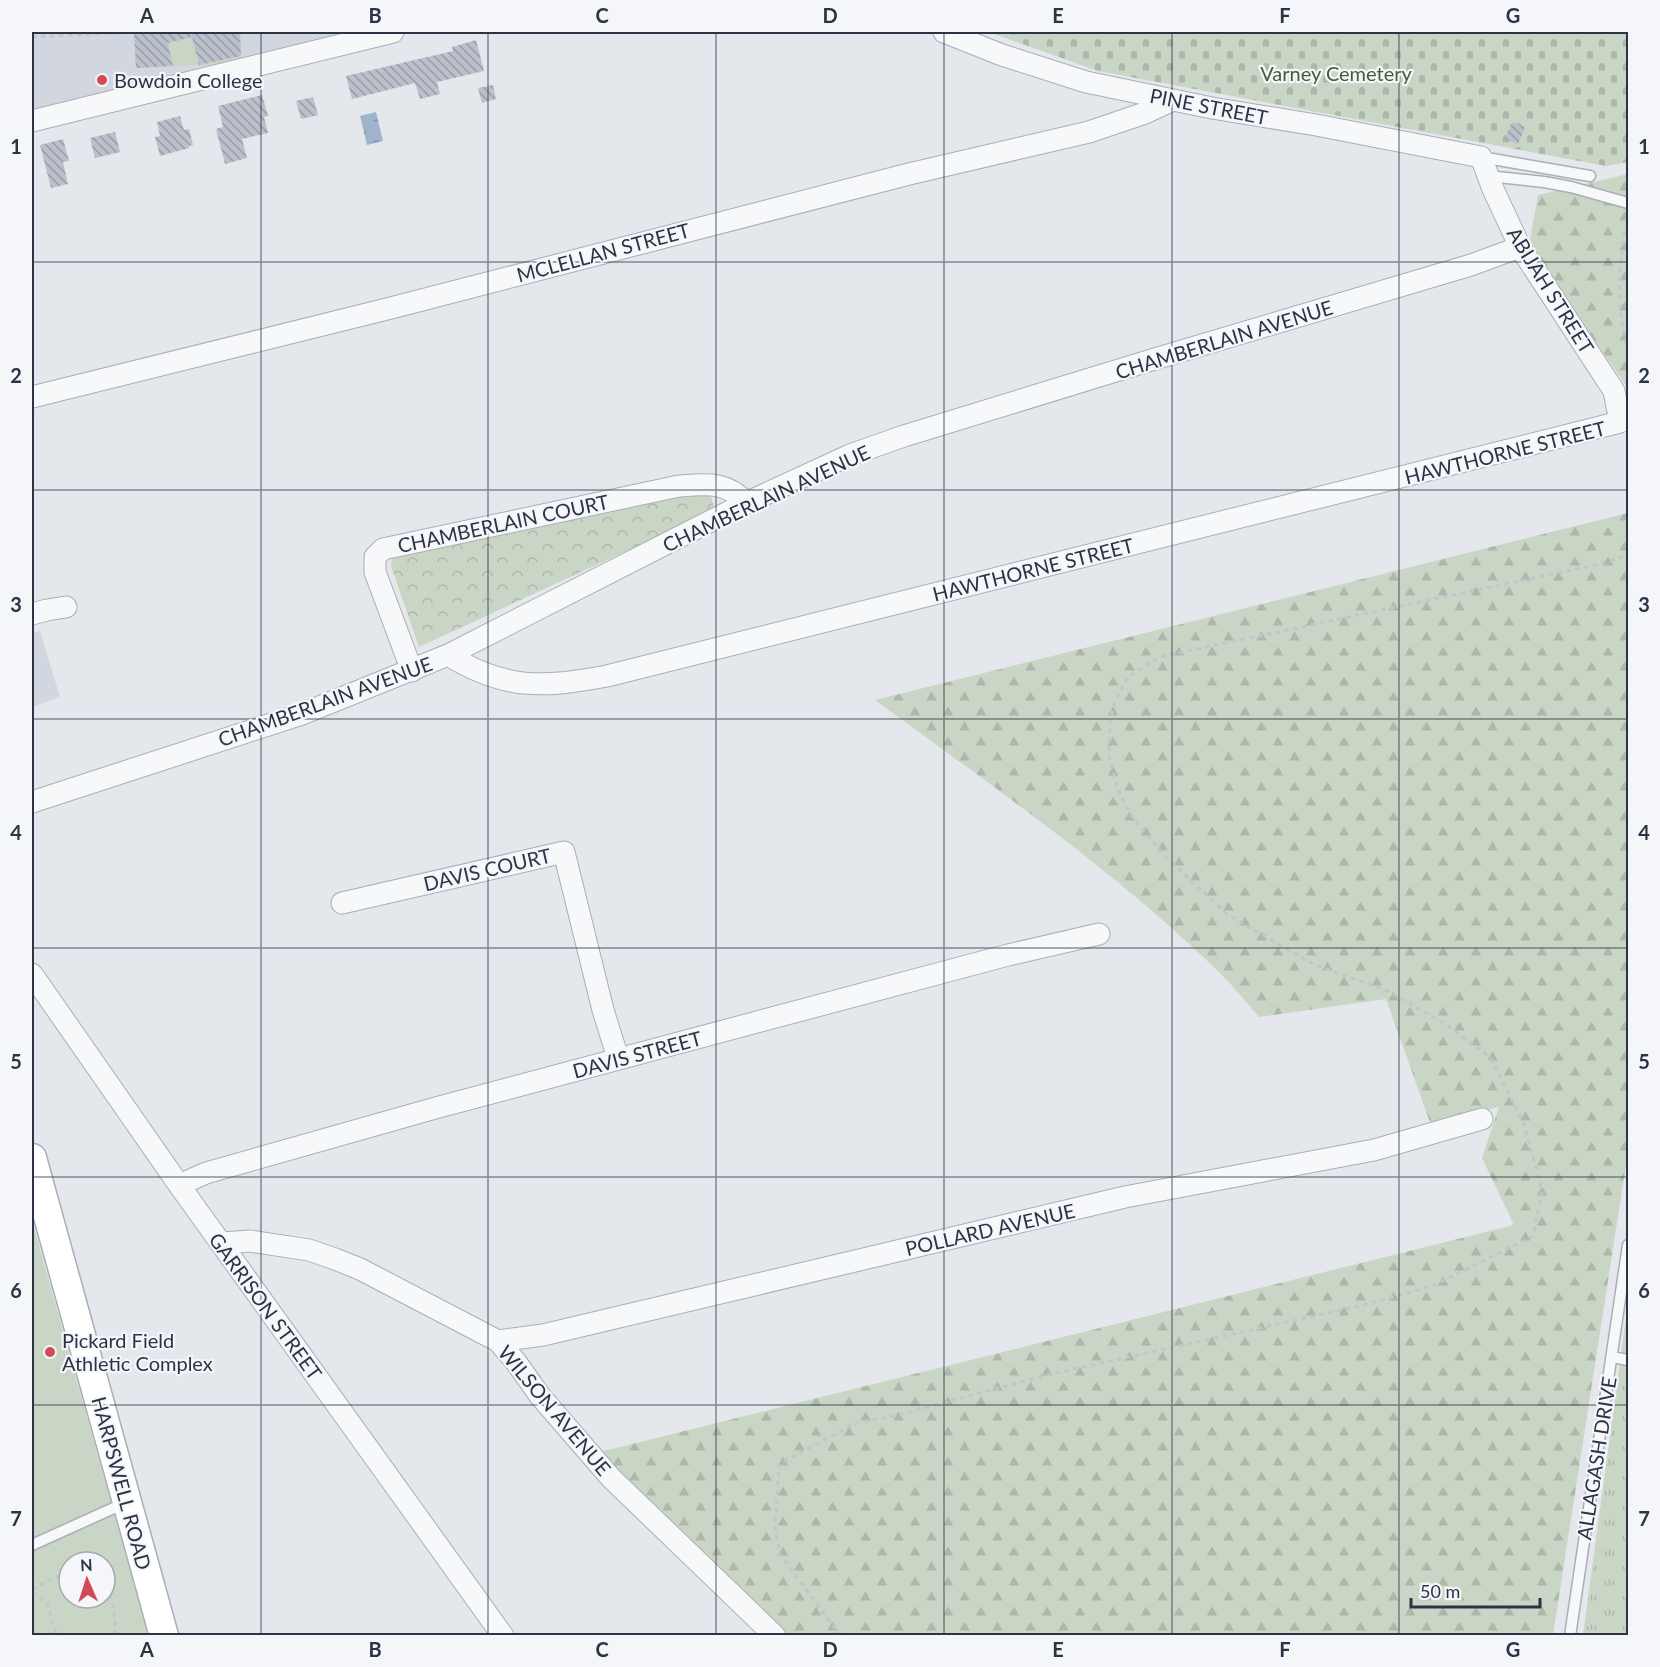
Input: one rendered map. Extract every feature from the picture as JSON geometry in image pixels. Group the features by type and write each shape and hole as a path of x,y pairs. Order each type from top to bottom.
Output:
{"main road":[{"name":"HARPSWELL ROAD","path":"32,1158 35,1188 164,1635"}],"street":[{"path":"32,121 393,32"},
{"name":"PINE STREET","path":"944,32 1002,55 1086,82 1484,167"},
{"name":"MCLELLAN STREET","path":"32,397 391,308 818,197 1089,132 1145,113 1173,100"},
{"name":"ABIJAH STREET","path":"1484,167 1520,247 1614,391 1620,422"},
{"name":"CHAMBERLAIN AVENUE","path":"32,802 302,714 448,655 746,503 850,455 904,436 1471,265 1520,247"},
{"name":"HAWTHORNE STREET","path":"448,655 468,668 515,683 541,685 607,676 1620,422"},
{"name":"CHAMBERLAIN COURT","path":"412,670 375,572 375,557 383,549 679,486 705,484 725,487 737,493 746,503"},
{"path":"32,614 66,608"},
{"name":"DAVIS COURT","path":"342,903 564,852 603,1010 618,1058"},
{"name":"DAVIS STREET","path":"178,1185 206,1173 291,1148 618,1058 1008,955 1099,934"},
{"name":"GARRISON STREET","path":"32,974 178,1185 503,1635"},
{"name":"POLLARD AVENUE","path":"498,1341 543,1335 1125,1197 1374,1150 1482,1119"},
{"name":"WILSON AVENUE","path":"222,1243 250,1241 309,1250 335,1259 360,1269 498,1341 540,1396 611,1478 775,1635"}],"lane":[{"path":"1484,167 1590,176"},
{"path":"1484,167 1629,203"},
{"name":"ALLAGASH DRIVE","path":"1570,1635 1629,1245"},
{"path":"1612,1357 1629,1360"},
{"path":"32,1545 127,1502"}],"path":[{"path":"32,36 131,32"},
{"path":"1629,224 1625,228 1619,273 1621,325 1629,351"},
{"path":"841,1635 781,1556 775,1529 779,1464 858,1422 890,1417 1047,1375 1355,1307 1430,1287 1533,1236 1542,1190 1524,1124 1490,1057 1442,1022 1388,991 1313,964 1227,914 1163,854 1134,818 1118,790 1109,755 1110,723 1114,704 1128,677 1159,657 1629,555"},
{"path":"32,1588 57,1577"},
{"path":"32,1593 46,1601 57,1635"},
{"path":"114,1610 115,1635"}],"shaded area":[{"name":"Bowdoin College","path":"32,32 366,32 32,115"},
{"path":"40,631 60,697 32,707 32,633"}],"green space":[{"path":"134,32 240,32 242,63 136,68"},
{"name":"Varney Cemetery","path":"989,32 1628,32 1628,162 1606,166 1098,71"},
{"path":"1628,174 1628,388 1529,246 1538,195"},
{"path":"676,493 708,495 712,499 713,511 419,647 391,566 392,555"},
{"path":"1628,513 1628,1152 1553,1635 785,1635 600,1452 1514,1225 1482,1158 1499,1107 1431,1125 1386,999 1259,1017 1220,973 1180,935 1096,864 875,700"},
{"name":"Pickard Field Athletic Complex","path":"32,1220 148,1635 32,1635"},
{"path":"1628,1304 1628,1635 1583,1635"}],"water":[{"path":"376,112 383,141 367,145 360,116"}],"building":[{"path":"134,32 240,32 241,56 199,65 192,37 168,43 173,66 136,68"},
{"path":"476,40 484,71 437,82 440,94 420,99 415,83 352,99 346,76 453,51 452,47"},
{"path":"493,85 496,99 482,103 478,88"},
{"path":"262,95 268,116 264,117 268,133 242,139 247,158 225,164 216,129 223,127 218,106"},
{"path":"313,97 318,115 301,119 296,101"},
{"path":"180,116 184,130 189,129 193,145 160,156 155,137 160,136 157,122"},
{"path":"1512,122 1525,127 1518,144 1505,139"},
{"path":"115,132 120,152 95,158 90,138"},
{"path":"63,139 69,161 63,162 68,184 51,188 40,145"}],"place":[{"name":"Bowdoin College","path":"102,80"},
{"name":"Pickard Field Athletic Complex","path":"50,1352"}]}
